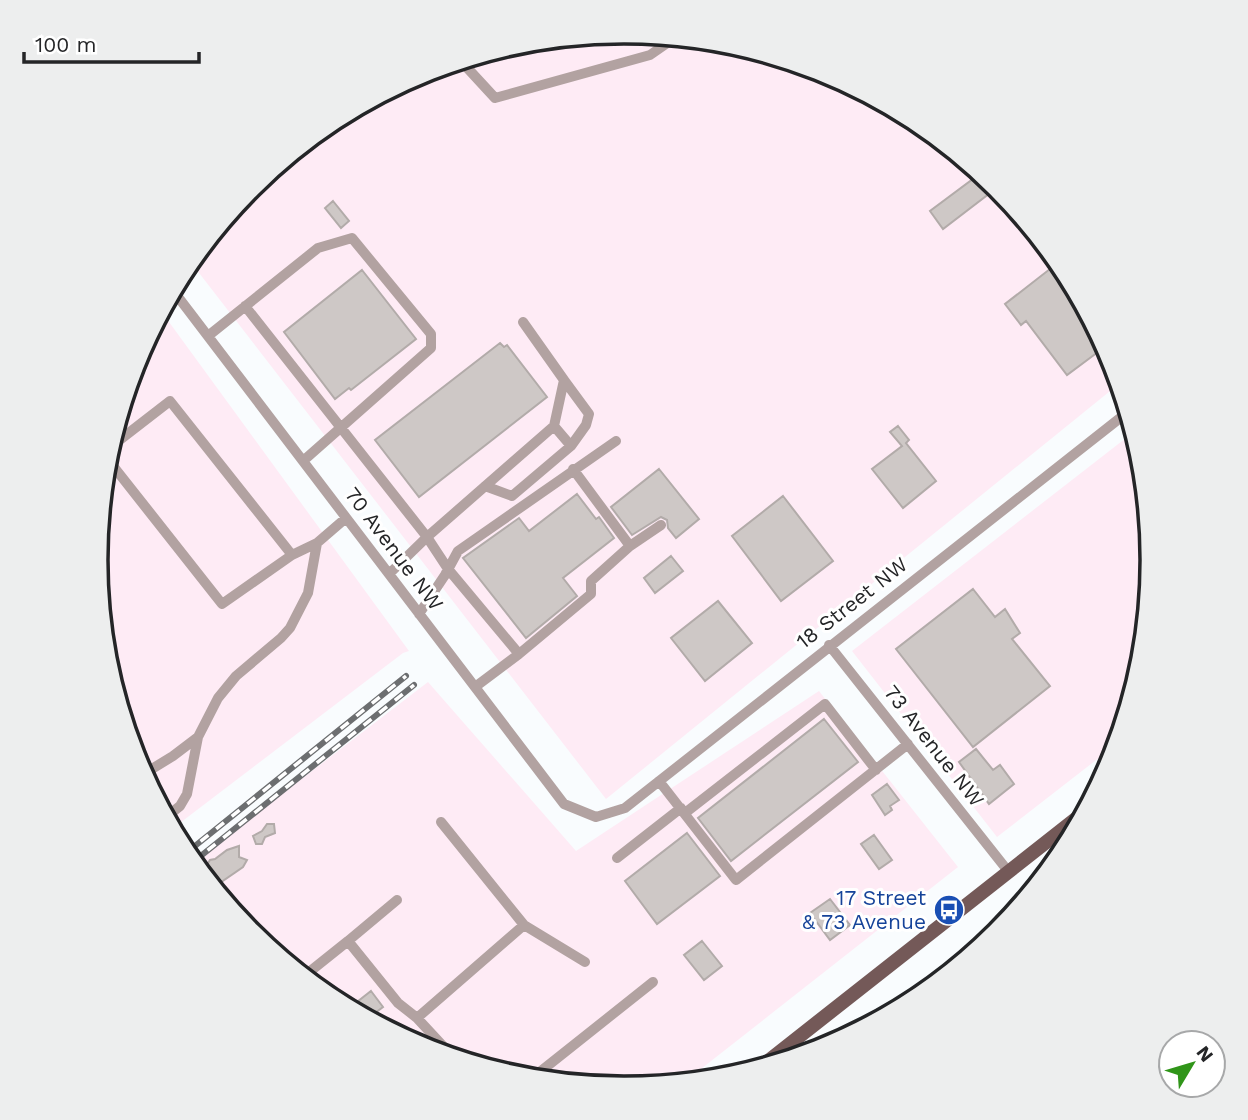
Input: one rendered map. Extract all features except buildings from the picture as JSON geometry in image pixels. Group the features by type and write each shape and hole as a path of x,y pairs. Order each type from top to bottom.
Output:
{"main road":[{"path":"779,1052 1008,871 1057,841"}],"street":[{"path":"467,68 495,98 650,55 664,46"},
{"path":"208,336 318,248 352,237 431,334 431,348 303,461"},
{"name":"70 Avenue NW","path":"179,298 564,804 596,817"},
{"path":"245,306 427,537 448,569 519,654"},
{"path":"485,486 512,496 571,446 586,425 589,414 523,322"},
{"path":"389,574 427,537 554,426 564,380"},
{"path":"123,438 170,401 292,555"},
{"name":"18 Street NW","path":"596,817 625,808 1120,418"},
{"path":"554,426 571,446"},
{"path":"419,614 458,551 615,441"},
{"path":"116,470 222,604 292,555 317,542 346,518"},
{"path":"573,470 630,546"},
{"path":"475,687 591,594 591,581 630,546 661,526"},
{"path":"173,811 187,794 198,737 218,698 231,682 290,628 308,593 317,542"},
{"name":"73 Avenue NW","path":"829,645 1008,871"},
{"path":"617,858 825,704 876,769"},
{"path":"152,769 198,737"},
{"path":"659,780 736,880 908,744"},
{"path":"441,822 524,925 585,961"},
{"path":"311,971 397,901"},
{"path":"417,1018 524,925"},
{"path":"348,941 398,1003 417,1018 439,1042"},
{"path":"543,1070 653,982"}],"shaded area":[{"path":"624,44 691,48 758,61 822,83 882,113 938,150 989,195 1034,246 1071,302 1101,362 1111,390 606,799 197,270 214,246 259,195 310,150 366,113 426,83 490,61 557,48"},
{"path":"167,320 409,651 180,823 147,758 125,694 112,627 108,560 112,493 125,426 147,362"},
{"path":"1126,438 1139,526 1139,594 1136,627 1123,694 1102,755 997,837 852,651"},
{"path":"428,682 576,851 819,691 958,867 699,1071 624,1076 557,1072 490,1059 426,1037 396,1023 337,989 284,948 236,900 201,856"}],"railway":[{"path":"195,846 406,676"},
{"path":"201,856 414,685"}],"place":[{"name":"17 Street & 73 Avenue","path":"949,910"}]}
